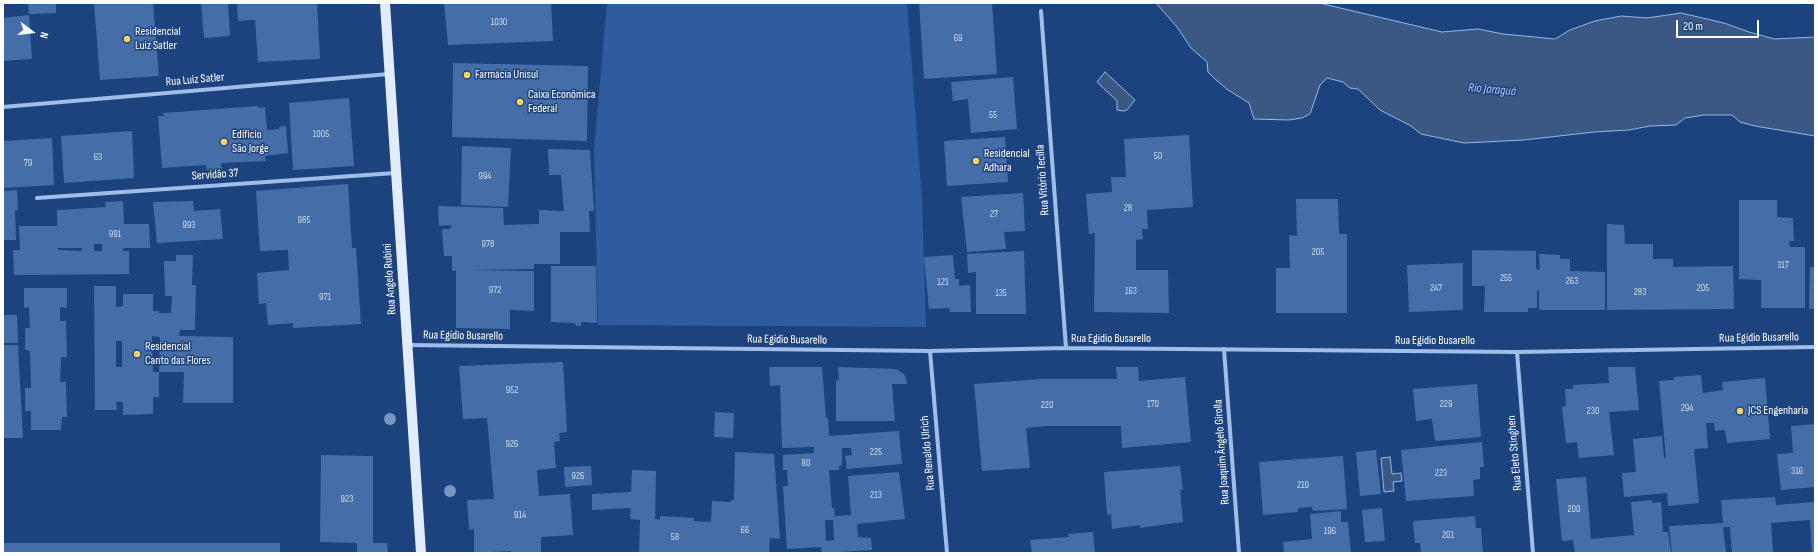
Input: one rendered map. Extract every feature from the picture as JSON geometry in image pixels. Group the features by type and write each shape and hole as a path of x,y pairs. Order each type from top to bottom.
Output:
{"main road":[{"name":"Rua Angelo Rubini","path":"385,3 421,553"}],"street":[{"name":"Rua Vitório Tecilla","path":"1041,11 1066,348"},
{"name":"Rua Luiz Satler","path":"3,106 389,74"},
{"name":"Servidão 37","path":"36,198 396,173"},
{"name":"Rua Egídio Busarello","path":"407,345 930,351 1066,348 1517,352 1815,347"},
{"name":"Rua Joaquim Ângelo Girolla","path":"1224,350 1239,553"},
{"name":"Rua Renaldo Ulrich","path":"930,351 947,553"},
{"name":"Rua Eleto Stinghen","path":"1517,352 1533,553"}],"shaded area":[{"path":"607,3 907,3 922,200 926,327 598,325 594,150"}],"water":[{"name":"Rio Jaraguá","path":"1156,3 1319,3 1442,32 1478,29 1503,34 1555,39 1570,30 1595,21 1621,16 1647,18 1681,13 1724,23 1774,39 1815,37 1815,136 1755,126 1740,122 1732,115 1704,115 1685,118 1676,125 1650,126 1629,130 1594,132 1524,140 1464,143 1421,134 1411,126 1380,110 1358,89 1350,88 1343,82 1327,78 1320,85 1310,114 1302,118 1289,120 1254,119 1249,103 1228,90 1208,72 1207,62 1191,48 1177,27"},
{"path":"1105,72 1135,100 1127,110 1117,110 1117,101 1097,82"},
{"path":"1390,457 1392,474 1401,473 1402,481 1393,482 1394,491 1384,492 1381,458"}],"building":[{"path":"28,3 56,3 56,13 29,14"},
{"name":"Residencial Luiz Satler","path":"94,3 153,3 159,76 100,80"},
{"path":"201,3 228,3 230,36 204,38"},
{"path":"237,3 317,3 320,59 258,62 255,20 238,21"},
{"path":"444,3 551,3 553,41 448,45"},
{"path":"919,3 992,3 997,74 924,79"},
{"path":"29,15 32,59 3,61 3,18"},
{"name":"Caixa Econômica Federal","path":"453,63 588,66 587,141 452,137"},
{"path":"1013,77 1017,129 971,133 968,99 953,101 951,82"},
{"path":"349,98 354,166 293,170 289,103"},
{"name":"Edifício São Jorge","path":"258,106 258,108 265,107 267,130 279,129 279,127 286,126 288,153 265,156 266,161 221,163 222,170 207,170 206,165 162,168 158,116 164,116 163,113"},
{"path":"132,131 134,178 64,183 61,136"},
{"path":"1189,135 1193,207 1147,210 1148,229 1142,229 1143,239 1136,240 1136,270 1168,270 1169,313 1094,312 1095,233 1089,234 1086,194 1112,192 1111,177 1126,177 1124,139"},
{"name":"Residencial Adhara","path":"1005,137 1008,182 947,186 944,141"},
{"path":"52,138 54,185 3,188 3,141"},
{"path":"462,146 511,148 508,207 461,205"},
{"path":"548,149 590,150 594,211 589,211 590,232 560,232 560,264 534,264 534,269 471,270 534,271 534,311 510,310 510,329 456,328 456,271 452,271 452,256 444,256 442,229 450,229 451,225 439,226 438,206 503,208 504,225 539,224 539,210 564,211 561,175 549,175"},
{"path":"348,184 352,248 356,248 361,324 293,328 293,323 268,325 266,303 259,304 257,273 289,270 288,250 260,251 256,191"},
{"path":"17,190 18,210 15,210 16,240 3,240 3,191"},
{"path":"1023,193 1025,231 1004,232 1006,249 967,252 961,197"},
{"path":"1296,199 1338,199 1339,234 1347,234 1347,313 1276,313 1276,268 1290,268 1289,235 1297,236"},
{"path":"1739,200 1777,200 1777,217 1793,218 1794,241 1789,241 1790,247 1805,247 1805,308 1761,308 1761,280 1739,279"},
{"path":"123,201 124,224 149,224 150,248 123,248 123,251 129,251 129,274 14,275 13,250 20,250 19,226 57,226 57,210 106,207 105,202","holes":["94,244 102,244 102,251 94,251","58,248 82,248 81,251 58,250"]},
{"path":"193,201 194,211 220,209 223,239 157,243 153,202"},
{"path":"1607,224 1624,225 1625,244 1653,244 1653,259 1673,259 1673,267 1733,266 1734,309 1607,310"},
{"path":"1472,250 1536,251 1536,269 1540,270 1539,254 1560,255 1560,259 1570,259 1570,271 1605,272 1605,310 1539,310 1539,290 1537,291 1537,308 1528,308 1528,312 1484,312 1485,286 1472,286"},
{"path":"1024,251 1026,314 976,314 976,272 968,273 967,254"},
{"path":"176,255 193,255 192,285 196,285 195,330 180,330 179,336 233,337 233,403 183,403 184,372 159,372 159,397 153,397 153,414 123,415 123,402 116,402 117,410 95,410 94,286 116,286 116,307 123,306 123,294 153,294 153,311 159,311 159,313 171,313 172,296 165,296 164,261 176,261","holes":["152,336 160,337 159,372 153,372","116,341 122,341 122,367 116,367"]},
{"path":"953,255 955,279 959,279 959,286 970,285 971,312 950,312 949,308 929,309 924,257"},
{"path":"1463,263 1463,310 1409,312 1407,265"},
{"path":"551,266 596,266 597,323 581,322 581,326 576,326 575,323 551,322"},
{"path":"1810,267 1815,267 1815,309 1809,309"},
{"path":"24,288 67,288 67,308 60,307 60,321 66,321 67,357 61,357 60,382 66,382 67,417 62,417 61,430 31,430 31,411 25,411 25,388 31,388 30,351 25,350 25,328 30,328 29,307 24,308"},
{"path":"3,315 17,315 18,343 3,343"},
{"path":"3,345 18,345 23,438 3,438"},
{"path":"563,362 567,432 559,433 560,441 554,442 556,468 537,470 539,496 570,494 573,535 541,537 541,553 511,553 511,551 474,553 474,529 469,530 467,500 494,499 487,418 463,419 459,366"},
{"path":"769,367 822,367 829,436 899,431 902,464 847,469 845,456 852,455 851,448 842,448 842,465 839,466 839,470 829,470 832,508 834,508 835,516 851,515 848,476 899,472 905,519 857,524 858,537 871,538 872,550 822,553 821,547 787,549 783,486 788,486 787,470 783,470 783,455 814,453 814,447 782,448 780,385 770,386","holes":["825,520 833,520 834,540 826,541"]},
{"path":"838,367 896,369 905,375 907,384 892,384 895,421 836,421 836,380 839,380"},
{"path":"1116,367 1138,367 1139,381 1185,377 1191,442 1122,448 1121,426 1045,426 1026,428 1030,468 982,471 974,384 1041,379 1117,379"},
{"path":"1608,367 1635,367 1639,410 1609,412 1614,455 1579,458 1577,442 1566,443 1562,407 1566,406 1565,389 1573,389 1573,385 1609,383"},
{"path":"1701,375 1703,393 1723,390 1722,382 1765,378 1770,439 1727,443 1725,430 1715,431 1714,423 1706,423 1708,448 1694,449 1699,503 1668,506 1667,493 1624,497 1622,473 1636,472 1633,439 1662,436 1664,458 1666,458 1659,381 1674,380 1674,377"},
{"path":"1477,384 1481,437 1435,441 1432,419 1416,421 1413,389"},
{"path":"715,412 734,413 733,438 714,437"},
{"path":"1815,424 1815,487 1781,490 1777,454 1793,453 1791,426"},
{"path":"1482,442 1484,467 1480,467 1480,479 1473,480 1474,496 1406,501 1401,450"},
{"path":"1376,450 1381,494 1360,496 1356,452"},
{"path":"735,452 774,454 780,539 770,538 769,553 639,553 640,520 630,519 631,508 592,510 592,494 631,492 632,470 656,471 655,519 660,520 660,516 694,518 694,521 711,522 712,501 731,502 731,500 734,500"},
{"path":"321,455 373,456 373,543 387,543 388,553 357,553 357,543 320,542"},
{"path":"1343,456 1347,509 1313,511 1312,507 1298,508 1298,512 1263,515 1259,462"},
{"path":"591,466 592,485 565,487 564,467"},
{"path":"1180,466 1183,490 1180,489 1183,522 1140,528 1140,525 1112,529 1111,514 1107,515 1104,472"},
{"path":"1586,477 1591,539 1634,535 1631,502 1652,500 1652,503 1661,502 1663,532 1668,532 1671,553 1575,553 1573,540 1562,541 1556,479"},
{"path":"1775,497 1776,505 1815,502 1815,553 1812,553 1810,520 1771,523 1773,553 1732,553 1730,527 1723,527 1726,553 1672,553 1669,526 1723,523 1721,500"},
{"path":"1382,508 1385,541 1365,542 1362,510"},
{"path":"1341,511 1341,522 1348,522 1351,553 1284,553 1283,542 1312,539 1310,514"},
{"path":"1475,516 1476,528 1481,528 1483,553 1421,553 1420,543 1415,543 1413,521"},
{"path":"1093,532 1095,553 1032,553 1030,540 1069,537 1068,534"},
{"path":"3,543 280,543 280,553 3,553"}],"place":[{"name":"Residencial Luiz Satler","path":"127,39"},
{"name":"Farmácia Unisul","path":"467,75"},
{"name":"Caixa Econômica Federal","path":"520,102"},
{"name":"Edifício São Jorge","path":"224,142"},
{"name":"Residencial Adhara","path":"976,161"},
{"name":"Residencial Canto das Flores","path":"137,354"},
{"name":"JCS Engenharia","path":"1740,411"}]}
